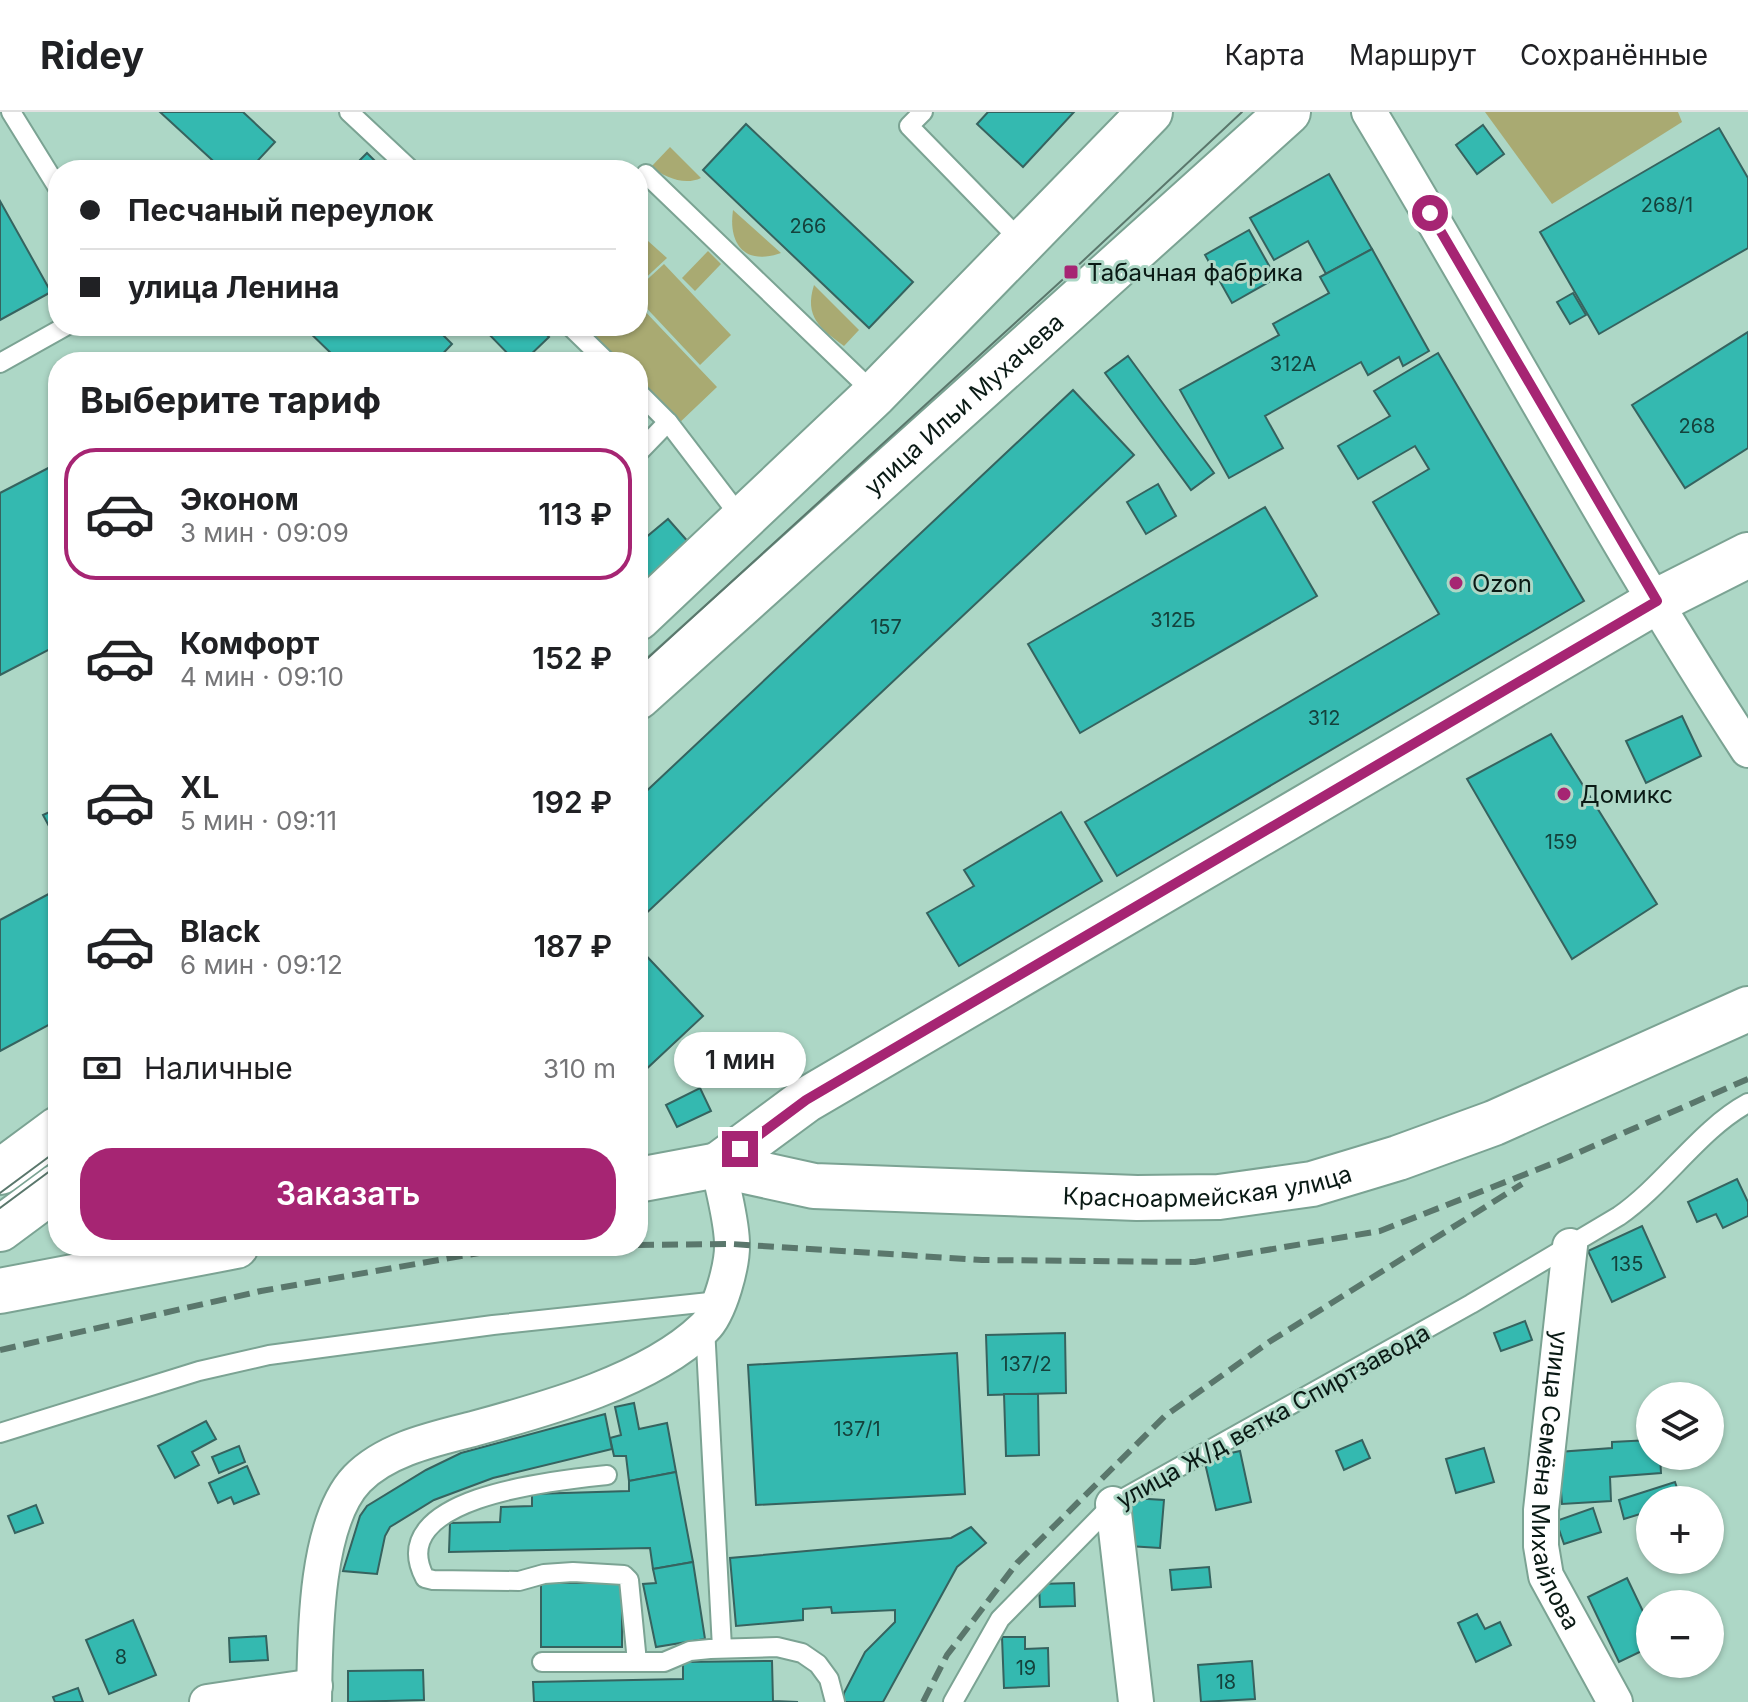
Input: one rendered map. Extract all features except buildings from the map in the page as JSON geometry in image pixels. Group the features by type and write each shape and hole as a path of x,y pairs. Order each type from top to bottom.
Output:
{"main road":[{"path":"648,609 875,394 1150,112"},
{"name":"улица Ильи Мухачева","path":"648,688 1288,112"},
{"path":"718,1165 806,1100 1657,601 1748,555"},
{"name":"Красноармейская улица","path":"648,1178 718,1165 814,1186 1137,1198 1219,1197 1312,1184 1398,1158 1494,1123 1748,1009"},
{"path":"0,1172 48,1136"},
{"path":"1,1229 48,1194"},
{"path":"0,1291 184,1256"}],"street":[{"path":"1369,112 1748,750"},
{"path":"207,1702 314,1694 320,1584 328,1540 342,1504 356,1480 395,1453 607,1386 670,1354 712,1314 732,1244 718,1165"},
{"name":"улица Семёна Михайлова","path":"1570,1246 1541,1510 1541,1546 1546,1576 1615,1702"},
{"path":"1113,1504 1136,1702"}],"lane":[{"path":"11,112 48,172"},
{"path":"349,112 400,160"},
{"path":"923,112 909,126 1023,243"},
{"path":"648,176 875,394"},
{"path":"0,363 48,336"},
{"path":"580,336 597,352"},
{"path":"648,402 668,422 743,521"},
{"path":"648,443 668,422"},
{"name":"улица Ж/д ветка Спиртзавода","path":"953,1702 1000,1619 1113,1504 1570,1246 1642,1200 1716,1127 1748,1103"},
{"path":"0,1433 199,1371 269,1355 493,1325 712,1314 722,1648"},
{"path":"607,1475 544,1481 444,1514 430,1524 420,1539 418,1559 425,1578 433,1580 519,1581 544,1574 573,1572 624,1575 629,1580 637,1662"},
{"path":"542,1662 664,1662 690,1651 777,1647 802,1653 818,1664 829,1679 835,1702"}],"green space":[{"path":"1485,112 1678,112 1682,122 1552,204"},
{"path":"670,147 701,178 688,181 675,179 651,167"},
{"path":"733,210 781,253 758,257 742,249 733,233"},
{"path":"648,241 667,258 648,276"},
{"path":"708,251 721,264 695,291 682,278"},
{"path":"664,264 731,335 700,365 648,310 648,279"},
{"path":"814,285 859,330 844,346 816,321 811,306"},
{"path":"648,315 717,387 676,426 648,397 648,352 606,352 590,336 648,336"}],"tram line":[{"path":"648,658 1242,112"},
{"path":"0,1193 48,1157"},
{"path":"0,1208 48,1172"}],"railway":[{"path":"648,1245 732,1244 982,1260 1195,1262 1380,1231 1559,1161 1748,1079"},
{"path":"923,1702 947,1655 1017,1563 1165,1416 1269,1342 1522,1184"},
{"path":"0,1350 261,1291 462,1256"}],"place":[{"name":"Табачная фабрика","path":"1071,272"},
{"name":"Ozon","path":"1456,583"},
{"name":"Домикс","path":"1564,794"}],"route":[{"path":"740,1149 806,1100 1657,601 1430,213"}]}
